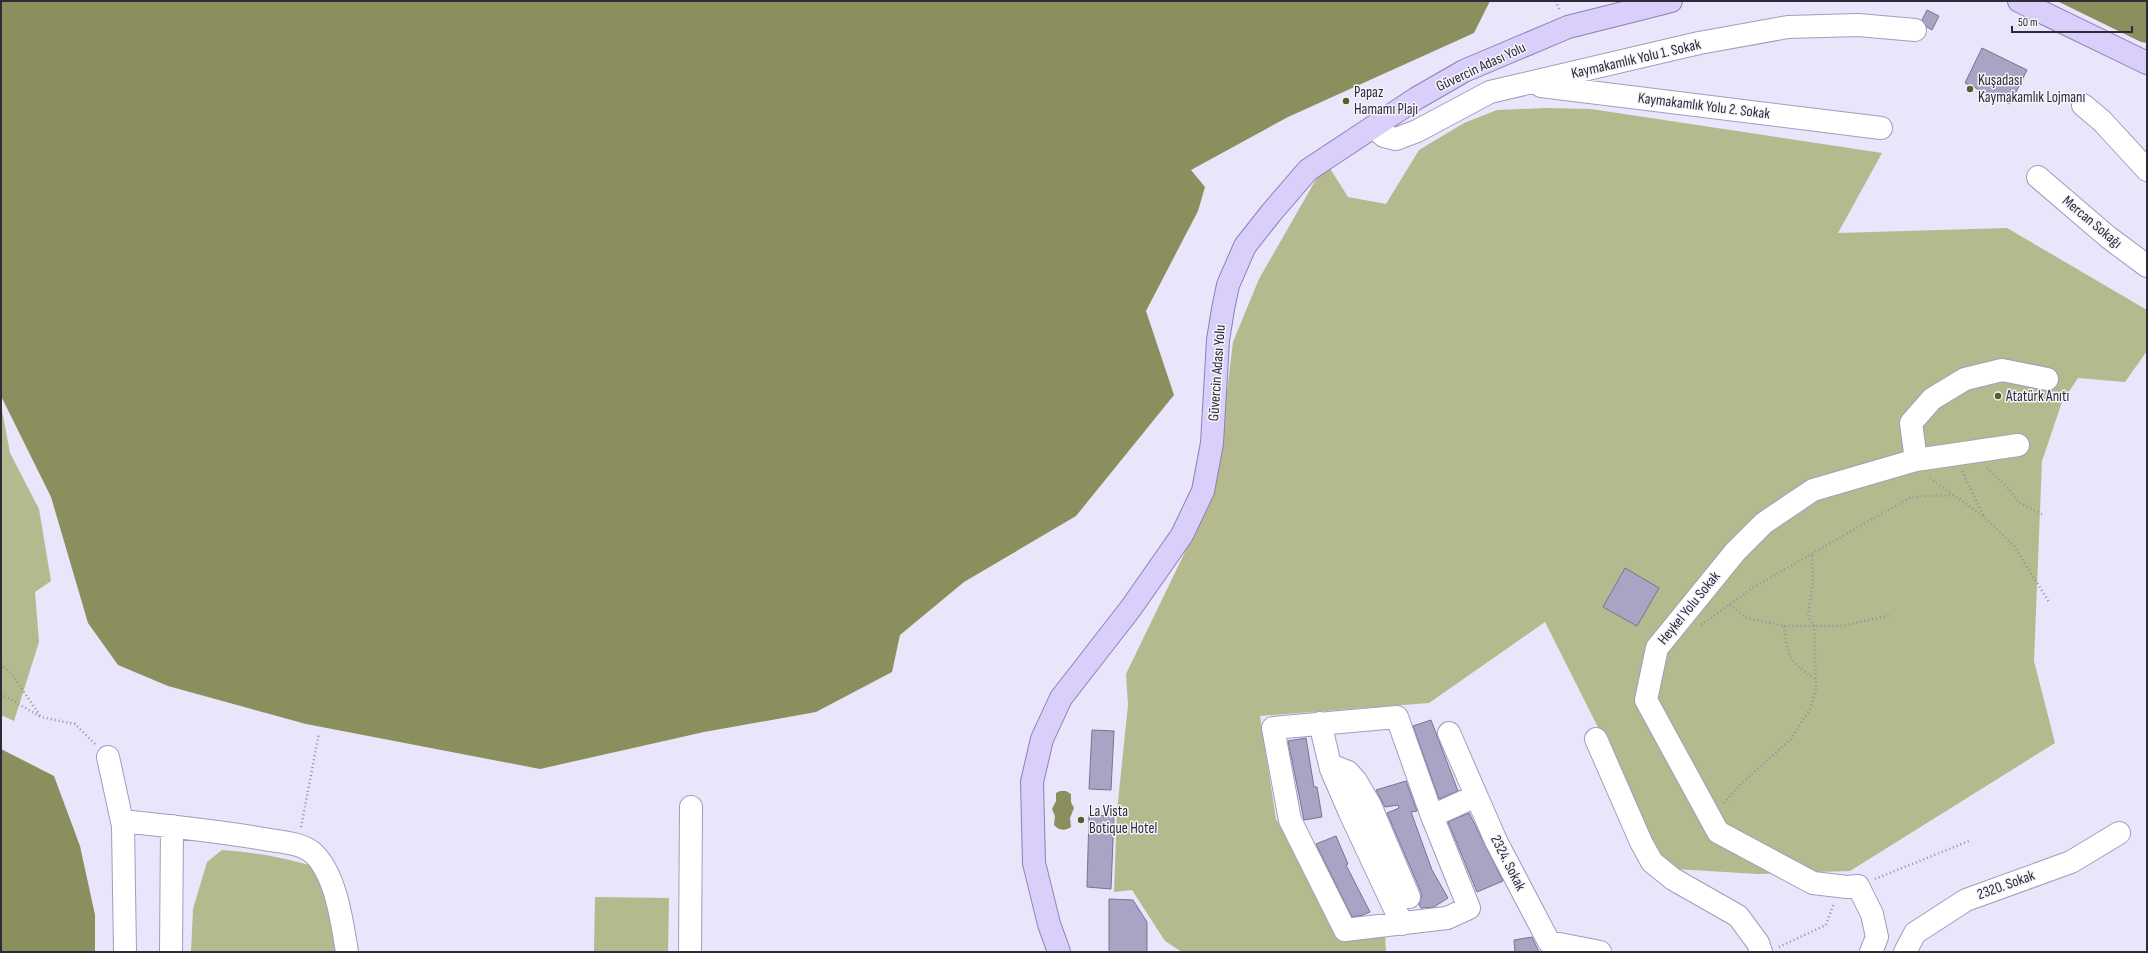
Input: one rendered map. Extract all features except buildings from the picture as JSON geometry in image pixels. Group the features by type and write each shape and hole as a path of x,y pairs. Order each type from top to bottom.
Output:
{"main road":[{"name":"Güvercin Adası Yolu","path":"1060,952 1049,924 1034,863 1032,782 1042,739 1061,698 1131,608 1182,535 1203,491 1212,443 1218,340 1223,309 1228,285 1245,246 1308,170 1417,98 1464,71 1568,26 1670,1"},
{"path":"2018,1 2147,63"}],"street":[{"name":"Kaymakamlık Yolu 1. Sokak","path":"1374,127 1384,136 1396,139 1417,131 1490,92 1528,85 1699,43 1788,27 1858,25 1915,30"},
{"name":"Kaymakamlık Yolu 2. Sokak","path":"1528,85 1881,128"},
{"path":"2083,105 2102,121 2147,170"},
{"name":"Mercan Sokağı","path":"2038,177 2108,237 2147,266"},
{"path":"1916,460 1911,423 1932,399 1964,380 2002,370 2046,380"},
{"name":"Heykel Yolu Sokak","path":"1718,832 1646,700 1657,648 1735,552 1764,523 1813,490 1916,460 2018,444"},
{"path":"1397,717 1432,816 1469,908 1447,918 1345,930 1290,820 1273,728 1397,717"},
{"path":"1320,723 1331,769 1350,814 1402,924"},
{"name":"2324. Sokak","path":"1449,733 1496,841 1549,942 1600,952"},
{"path":"1596,739 1641,842 1652,862 1673,879 1738,916 1758,943 1768,950"},
{"path":"108,758 122,821 125,952"},
{"path":"1331,769 1335,767 1348,772 1356,781 1370,806 1409,897"},
{"path":"1432,816 1476,796"},
{"path":"690,807 690,952"},
{"path":"122,821 217,831 297,845 313,853 331,879 342,920 347,952"},
{"path":"171,952 172,826"},
{"path":"1718,832 1813,883 1836,886 1858,886 1872,914 1877,937 1872,952"},
{"name":"2320. Sokak","path":"1905,952 1915,933 1966,900 2071,862 2119,833"}],"path":[{"path":"1976,451 1985,466 2008,488 2018,502 2042,514"},
{"path":"1954,454 1984,517"},
{"path":"1916,460 1918,470 1941,484 1984,517 2014,546 2049,602"},
{"path":"1700,626 1754,587 1911,497 1954,495"},
{"path":"1718,832 1724,802 1742,782 1791,739 1810,709 1816,689 1814,626 1808,617 1813,582 1812,553"},
{"path":"1730,605 1747,618 1784,626 1842,626 1891,615"},
{"path":"1784,626 1788,654 1799,669 1816,679"},
{"path":"1,664 13,676 41,717"},
{"path":"1,694 41,717 75,724 108,758"},
{"path":"297,845 319,734"},
{"path":"1858,886 1969,841"},
{"path":"1768,950 1826,925 1834,904 1836,886"}],"shaded area":[{"path":"1,1 1490,1 1474,33 1288,117 1191,170 1205,187 1198,211 1146,311 1174,395 1076,516 964,582 900,635 892,672 816,712 704,732 540,769 306,724 168,686 118,665 88,623 51,497 1,396"},
{"path":"2057,1 2147,1 2147,43 2141,42"},
{"path":"1546,108 1591,109 1882,153 1838,233 2007,228 2147,310 2147,351 2125,382 2078,378 2062,402 2042,461 2034,661 2055,743 1850,871 1758,874 1659,868 1620,771 1545,622 1429,703 1260,716 1276,819 1342,936 1385,932 1386,952 1182,952 1165,941 1132,890 1114,892 1117,811 1128,705 1126,674 1215,490 1233,342 1259,279 1326,162 1348,197 1386,204 1419,150 1464,123 1497,110"},
{"path":"1,405 10,453 39,509 51,581 35,592 39,642 14,721 1,715"},
{"path":"1,749 54,776 80,846 95,915 95,952 1,952"},
{"path":"1066,791 1071,794 1071,802 1074,808 1070,818 1071,827 1065,830 1054,825 1055,816 1052,809 1056,801 1056,793"},
{"path":"222,850 269,856 316,867 342,952 191,952 193,909 207,862"},
{"path":"595,897 669,898 668,952 594,952"}],"place":[{"name":"Kuşadası Kaymakamlık Lojmanı","path":"1970,89"},
{"name":"Papaz Hamamı Plajı","path":"1346,101"},
{"name":"Atatürk Anıtı","path":"1998,396"},
{"name":"La Vista Botique Hotel","path":"1081,820"}]}
